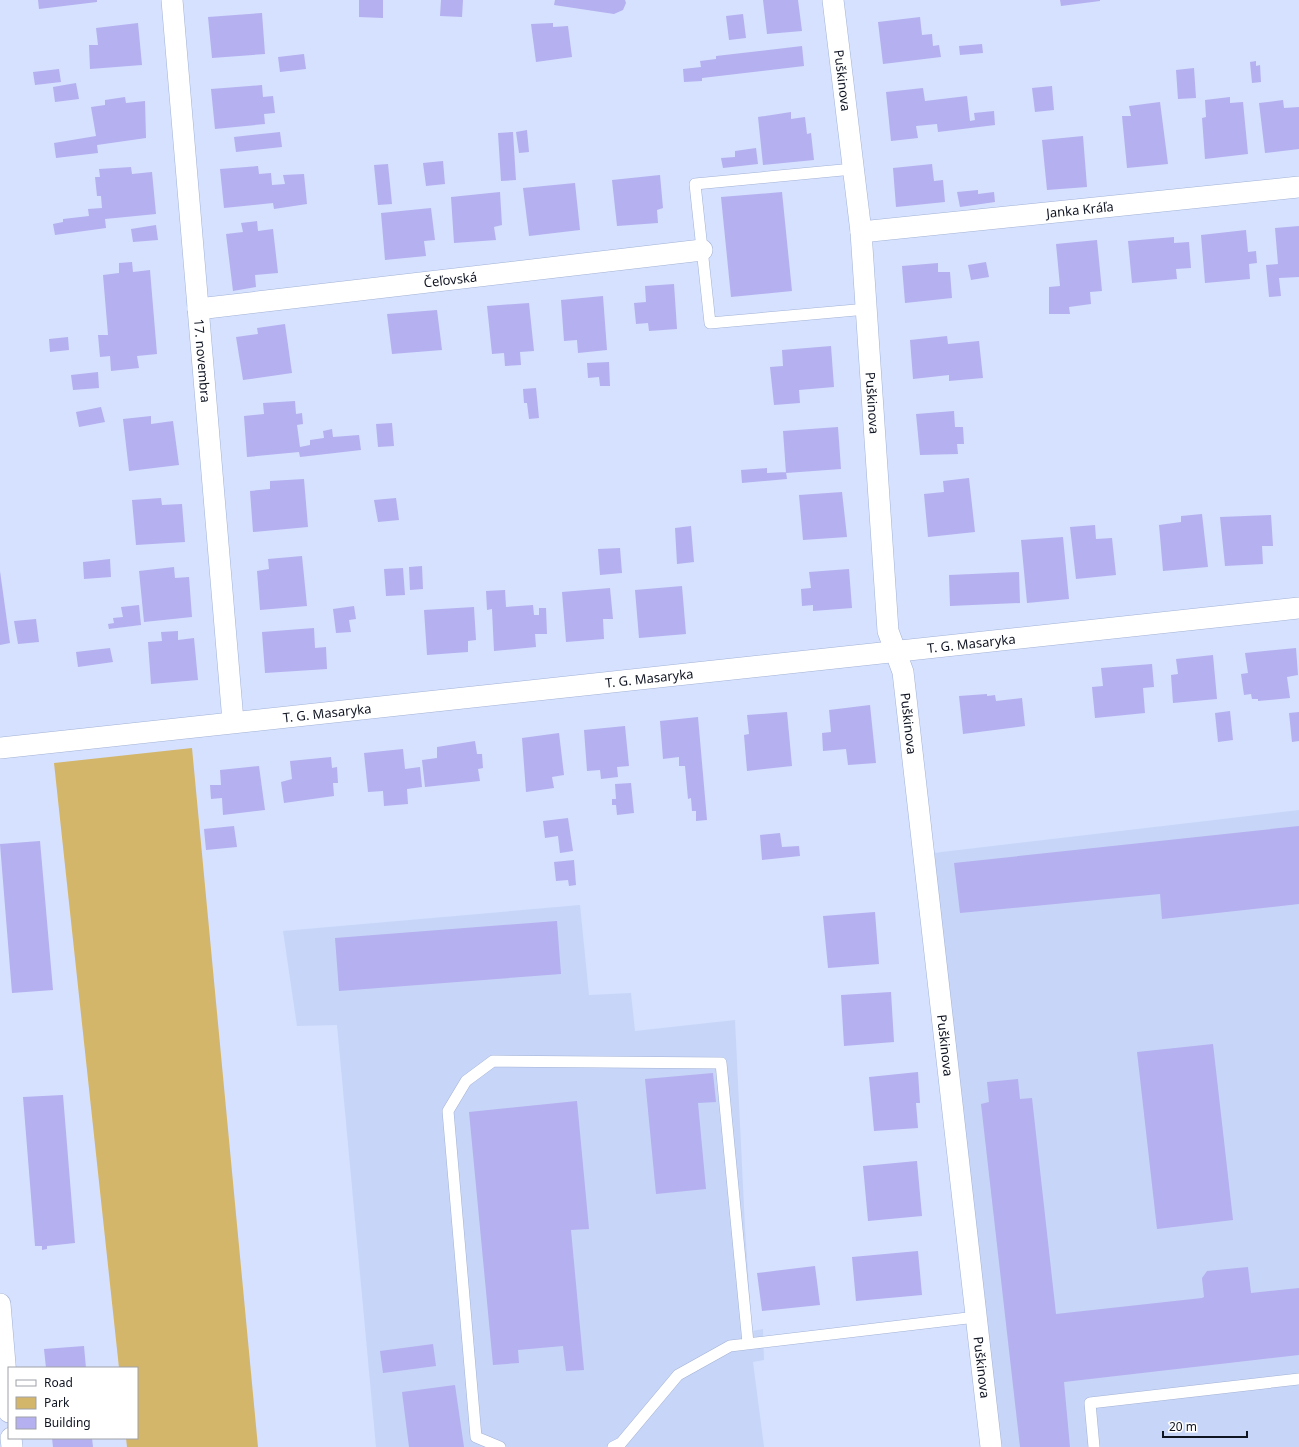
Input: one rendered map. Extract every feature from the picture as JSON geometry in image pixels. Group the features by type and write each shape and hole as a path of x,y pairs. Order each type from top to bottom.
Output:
{"street":[{"name":"17. novembra","path":"172,0 233,721"},
{"name":"Puškinova","path":"833,0 861,232 888,631 903,672 991,1447"},
{"name":"Janka Kráľa","path":"861,232 1299,186"},
{"name":"Čeľovská","path":"198,309 702,250"},
{"name":"T. G. Masaryka","path":"0,748 233,721 1299,608"},
{"path":"0,1304 8,1400"}],"lane":[{"path":"853,169 695,184 710,324 867,309"},
{"path":"500,1447 476,1437 448,1112 466,1081 493,1061 721,1063 748,1343"},
{"path":"613,1447 621,1443 678,1375 730,1346 976,1317"},
{"path":"1094,1447 1090,1403 1299,1379"}],"shaded area":[{"path":"1299,810 1299,1447 991,1447 925,854"},
{"path":"580,905 589,995 631,993 635,1031 735,1020 745,1228 752,1331 763,1329 764,1360 753,1362 764,1447 376,1447 337,1025 297,1026 283,931"}],"green space":[{"path":"192,748 258,1447 127,1447 126,1439 138,1439 138,1367 119,1367 54,763"}],"building":[{"path":"38,0 97,0 97,2 39,9"},
{"path":"359,0 383,0 383,18 359,17"},
{"path":"441,0 463,0 462,17 440,16"},
{"path":"555,0 625,0 626,3 623,10 614,14 554,5"},
{"path":"763,0 798,0 802,31 767,34"},
{"path":"1060,0 1100,0 1100,1 1061,6"},
{"path":"262,13 265,54 212,58 208,17"},
{"path":"743,14 746,38 729,40 726,16"},
{"path":"920,17 922,35 932,34 933,46 939,45 941,57 883,64 878,22"},
{"path":"138,23 142,65 90,69 89,45 98,45 96,28"},
{"path":"553,23 553,27 568,26 572,57 536,62 531,24"},
{"path":"982,44 983,53 960,55 959,46"},
{"path":"802,46 804,66 702,78 702,81 684,82 683,69 701,67 700,61 716,59 716,56"},
{"path":"304,54 306,69 280,72 278,57"},
{"path":"1256,61 1256,66 1260,65 1261,82 1252,83 1250,62"},
{"path":"1194,68 1196,98 1178,99 1176,70"},
{"path":"59,69 61,82 35,85 33,72"},
{"path":"76,83 79,99 55,102 53,87"},
{"path":"262,85 263,97 273,96 275,113 264,114 265,124 215,129 211,89"},
{"path":"1052,86 1054,110 1035,112 1032,88"},
{"path":"923,88 925,101 967,96 970,121 975,120 974,113 994,111 995,125 938,132 937,124 916,126 918,138 891,141 886,92"},
{"path":"125,97 126,103 145,101 146,138 97,145 98,153 56,158 54,143 96,136 91,107 105,105 105,100"},
{"path":"1230,97 1230,103 1243,102 1248,154 1205,159 1202,118 1206,117 1205,100"},
{"path":"1283,100 1284,108 1299,107 1299,149 1265,153 1259,103"},
{"path":"1160,102 1168,164 1127,168 1122,116 1131,116 1129,106"},
{"path":"791,112 791,119 805,117 807,134 811,133 814,160 763,165 758,117"},
{"path":"527,130 529,152 519,153 516,132"},
{"path":"280,132 282,147 236,152 234,137"},
{"path":"513,132 516,180 501,181 498,133"},
{"path":"1083,136 1087,187 1047,190 1042,140"},
{"path":"756,148 758,164 723,168 721,158 735,157 735,151"},
{"path":"443,161 445,184 426,186 423,163"},
{"path":"388,164 392,204 378,205 374,165"},
{"path":"932,164 934,181 943,180 945,202 896,207 893,168"},
{"path":"258,166 259,174 271,173 272,185 285,184 283,175 304,174 307,204 274,209 273,203 224,208 220,169"},
{"path":"131,167 132,174 152,172 156,214 105,219 106,228 55,235 53,224 63,222 63,219 89,216 88,209 102,208 101,196 97,196 95,177 100,177 99,169"},
{"path":"660,175 663,208 657,210 658,223 617,226 612,180"},
{"path":"575,183 580,230 529,236 523,188"},
{"path":"978,190 978,194 994,192 995,202 960,207 957,192"},
{"path":"500,192 502,225 494,227 496,240 454,243 451,197"},
{"path":"782,192 792,291 731,297 721,197"},
{"path":"431,208 435,240 424,241 426,256 385,260 381,213"},
{"path":"257,221 258,231 273,229 278,273 255,275 256,287 233,291 226,234 243,232 241,223"},
{"path":"156,225 158,240 133,242 131,229"},
{"path":"1299,226 1299,277 1279,278 1281,296 1269,297 1266,265 1278,264 1275,228"},
{"path":"1246,230 1248,252 1256,251 1257,263 1249,264 1250,279 1205,283 1201,235"},
{"path":"1174,237 1174,243 1189,242 1191,268 1176,269 1177,279 1132,283 1128,241"},
{"path":"1097,240 1102,291 1090,292 1091,304 1069,307 1070,314 1049,314 1049,287 1060,286 1056,244"},
{"path":"132,262 133,272 150,270 157,354 137,356 139,368 111,371 110,356 100,357 98,335 108,335 103,275 119,273 119,263"},
{"path":"986,262 989,277 971,280 968,265"},
{"path":"938,263 938,272 950,272 952,298 905,303 902,266"},
{"path":"674,284 677,329 649,331 648,323 636,324 634,303 646,302 645,286"},
{"path":"603,296 607,350 578,353 577,340 564,341 561,300"},
{"path":"529,303 534,351 520,352 521,365 505,366 504,353 492,354 487,306"},
{"path":"437,310 442,350 392,354 387,314"},
{"path":"285,324 292,373 243,380 236,337 258,334 257,328"},
{"path":"947,336 948,344 979,341 983,378 949,381 949,375 913,379 910,340"},
{"path":"68,337 69,350 50,352 49,339"},
{"path":"831,346 834,387 799,390 800,403 774,405 770,367 783,366 782,350"},
{"path":"609,362 610,386 600,386 599,377 588,378 587,363"},
{"path":"98,372 99,388 73,390 71,375"},
{"path":"536,388 539,418 529,419 527,403 524,403 523,389"},
{"path":"295,401 296,414 302,413 303,424 297,425 300,447 310,445 310,440 324,438 323,431 332,429 333,437 359,435 361,450 300,457 299,452 247,457 244,416 264,414 263,403"},
{"path":"101,407 105,422 79,427 76,412"},
{"path":"954,411 955,427 963,427 964,444 957,444 958,454 920,455 916,414"},
{"path":"151,416 151,424 173,421 179,465 129,471 123,419"},
{"path":"392,423 394,446 378,447 376,424"},
{"path":"838,427 841,469 786,473 783,431"},
{"path":"767,468 767,473 786,472 787,479 742,483 741,470"},
{"path":"969,478 975,532 928,537 924,494 944,492 943,481"},
{"path":"304,479 308,527 253,532 250,491 270,489 270,481"},
{"path":"842,492 847,537 803,540 799,495"},
{"path":"161,498 162,505 182,504 185,542 136,545 132,500"},
{"path":"396,498 399,520 378,522 374,500"},
{"path":"1202,514 1208,567 1163,571 1159,525 1181,522 1181,516"},
{"path":"1271,515 1273,546 1262,546 1263,564 1225,566 1220,517"},
{"path":"1095,525 1096,539 1112,538 1116,575 1076,579 1070,527"},
{"path":"691,526 694,562 677,564 675,528"},
{"path":"1063,537 1069,599 1027,603 1021,540"},
{"path":"620,548 622,573 600,575 598,549"},
{"path":"302,556 307,606 260,610 257,571 269,569 268,559"},
{"path":"110,559 111,577 84,579 83,562"},
{"path":"422,566 423,589 410,590 409,567"},
{"path":"174,567 175,578 189,577 192,617 144,622 139,571"},
{"path":"403,568 405,595 386,596 384,569"},
{"path":"849,569 852,608 813,611 813,605 802,606 801,589 811,588 809,572"},
{"path":"0,571 10,643 0,645"},
{"path":"1019,572 1020,603 950,606 949,575"},
{"path":"682,586 686,634 639,638 635,590"},
{"path":"610,588 613,619 603,619 604,639 566,642 562,592"},
{"path":"505,590 506,607 533,605 534,615 539,615 539,608 546,608 547,634 535,634 536,647 494,651 492,609 487,610 486,591"},
{"path":"139,605 141,625 109,629 108,624 114,623 113,618 123,617 121,607"},
{"path":"354,606 356,619 349,620 351,632 336,633 333,609"},
{"path":"474,607 476,640 468,641 468,652 427,655 424,610"},
{"path":"36,619 39,642 18,644 14,621"},
{"path":"314,628 315,648 326,647 327,669 265,673 262,632"},
{"path":"178,631 178,640 194,638 198,680 151,684 148,642 162,641 161,632"},
{"path":"110,648 113,662 78,667 76,652"},
{"path":"1296,648 1298,675 1287,677 1290,698 1258,701 1258,699 1252,699 1251,694 1244,695 1241,674 1248,673 1245,653"},
{"path":"1213,655 1217,699 1173,703 1171,675 1178,674 1176,659"},
{"path":"1152,664 1154,687 1143,688 1145,713 1095,718 1092,687 1103,686 1101,668"},
{"path":"987,694 987,696 995,695 996,701 1022,698 1025,726 963,734 959,696"},
{"path":"870,705 876,763 848,765 846,749 823,751 822,733 831,732 829,710"},
{"path":"1230,711 1233,740 1218,742 1215,713"},
{"path":"787,712 792,766 747,771 744,735 749,734 747,715"},
{"path":"1299,712 1299,741 1292,742 1289,713"},
{"path":"698,717 707,820 696,821 696,811 692,811 691,798 688,799 685,766 679,766 679,757 663,759 660,721"},
{"path":"625,726 629,766 617,767 618,777 601,779 600,770 587,771 584,730"},
{"path":"559,733 564,775 552,777 554,788 526,792 522,738"},
{"path":"475,741 477,754 482,754 483,768 478,769 480,781 425,787 422,760 437,758 437,747"},
{"path":"403,749 405,769 420,767 422,787 407,789 408,804 384,806 383,791 368,792 364,753"},
{"path":"331,757 332,768 337,767 338,783 333,783 334,796 284,803 281,782 292,779 290,761"},
{"path":"259,766 265,810 223,815 222,798 211,799 210,785 221,785 220,770"},
{"path":"631,783 634,813 617,815 616,805 612,805 612,799 616,799 615,784"},
{"path":"568,818 573,851 560,853 558,836 545,838 543,821"},
{"path":"234,826 237,847 206,850 204,829"},
{"path":"1299,826 1299,904 1162,919 1160,894 960,913 954,863"},
{"path":"780,833 782,847 799,846 800,856 762,860 760,835"},
{"path":"40,841 53,990 12,993 0,844"},
{"path":"574,860 576,885 569,886 568,880 556,881 554,862"},
{"path":"875,912 879,964 828,968 823,916"},
{"path":"557,921 561,974 339,991 335,938"},
{"path":"891,992 894,1042 844,1046 841,995"},
{"path":"1213,1044 1233,1220 1157,1229 1137,1052"},
{"path":"918,1072 920,1103 916,1103 918,1128 874,1131 869,1077"},
{"path":"713,1073 716,1102 698,1103 706,1189 656,1194 645,1079"},
{"path":"1018,1079 1020,1099 1032,1098 1056,1314 1202,1298 1204,1297 1202,1278 1207,1271 1248,1267 1251,1293 1299,1288 1299,1355 1064,1382 1070,1447 1020,1447 981,1104 989,1102 987,1082"},
{"path":"63,1095 75,1243 47,1246 47,1249 42,1250 42,1246 35,1246 23,1097"},
{"path":"577,1101 589,1229 571,1230 584,1370 566,1371 563,1346 518,1350 519,1363 493,1365 469,1112"},
{"path":"917,1161 922,1216 868,1221 863,1166"},
{"path":"918,1251 922,1295 856,1301 852,1257"},
{"path":"815,1266 820,1305 762,1311 757,1273"},
{"path":"433,1344 436,1366 383,1373 380,1351"},
{"path":"84,1346 86,1367 46,1367 44,1349"},
{"path":"455,1385 464,1447 409,1447 402,1392"},
{"path":"52,1439 92,1439 93,1447 53,1447"}]}
